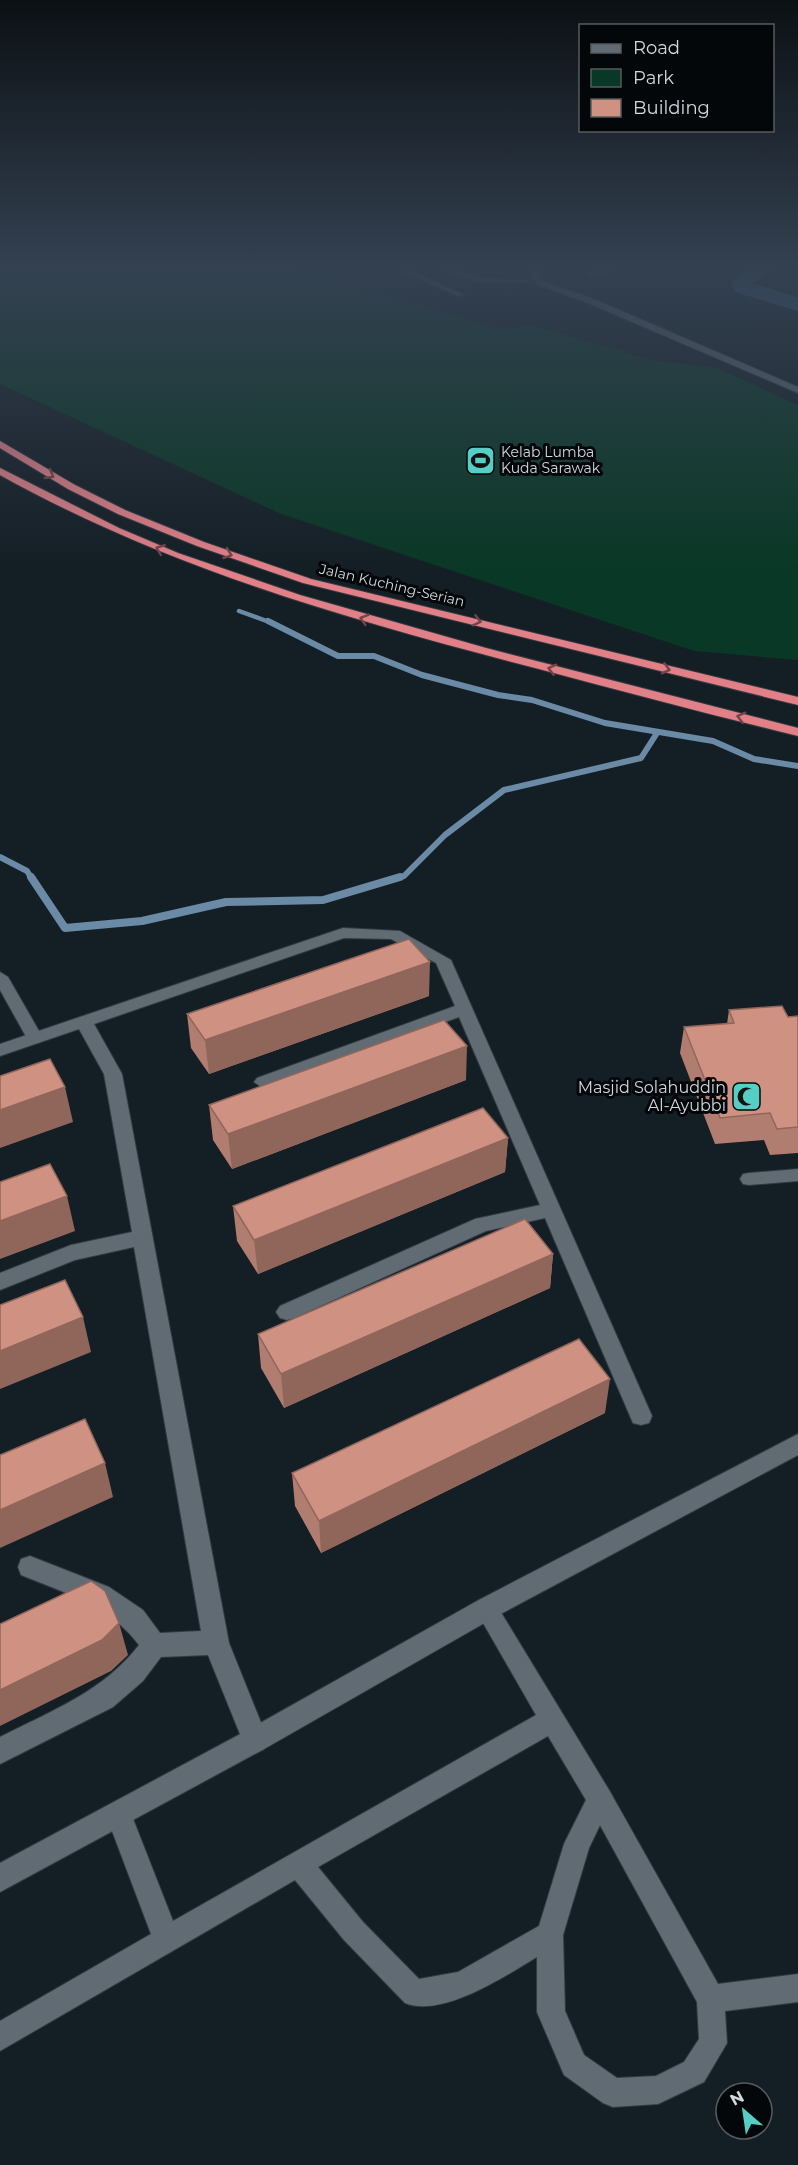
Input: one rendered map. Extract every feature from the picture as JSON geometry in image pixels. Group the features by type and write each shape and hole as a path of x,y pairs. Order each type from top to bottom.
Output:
{"highway":[{"name":"Jalan Kuching-Serian","path":"0,444 51,476 137,518 231,555 307,580 798,701"},
{"path":"0,471 61,504 152,546 310,603 449,642 798,732"}],"street":[{"path":"745,367 798,390"},
{"path":"0,1050 342,933 394,934 443,960 641,1416"},
{"path":"263,1082 464,1009"},
{"path":"84,1022 113,1074 216,1643 255,1740"},
{"path":"287,1312 482,1224 551,1210"},
{"path":"0,1282 71,1253 144,1237"},
{"path":"0,1878 255,1740 486,1609 798,1444"},
{"path":"30,1567 100,1595 134,1618 154,1645"},
{"path":"154,1645 216,1643"},
{"path":"0,1751 104,1698 134,1672 154,1645"}],"lane":[{"path":"0,977 5,997 35,1038"},
{"path":"749,1179 798,1175"},
{"path":"486,1609 600,1799 711,1999 713,2043 694,2072 658,2090 613,2093 574,2065 550,2012 549,1935 577,1844 600,1799"},
{"path":"0,2037 299,1863 552,1720"},
{"path":"119,1815 167,1940"},
{"path":"299,1863 340,1918 372,1955 415,1993 462,1985 549,1935"},
{"path":"711,1999 798,1988"}],"green space":[{"name":"Kelab Lumba Kuda Sarawak","path":"0,367 717,368 798,405 798,660 694,651 281,514 0,384"}],"building":[{"path":"409,939 430,962 205,1040 187,1014"},
{"name":"Masjid Solahuddin Al-Ayubbi","path":"782,1006 788,1017 798,1016 798,1127 777,1129 770,1113 720,1118 684,1027 734,1023 729,1010"},
{"path":"444,1020 467,1046 228,1134 209,1105"},
{"path":"50,1059 65,1087 0,1110 0,1076"},
{"path":"483,1108 508,1138 254,1240 233,1206"},
{"path":"50,1164 67,1196 0,1221 0,1182"},
{"path":"525,1219 553,1254 281,1374 258,1334"},
{"path":"65,1280 83,1317 0,1351 0,1305"},
{"path":"579,1339 610,1379 319,1521 292,1473"},
{"path":"85,1419 105,1463 0,1510 0,1455"},
{"path":"91,1581 105,1591 119,1623 102,1640 0,1690 0,1624"}],"waterway":[{"path":"239,611 272,623"},
{"path":"268,621 272,623"},
{"path":"272,623 338,656 374,656 422,675 498,695 532,700 605,723 713,741 754,759 798,766"},
{"path":"395,879 404,876 445,835 504,790 641,758 657,733"},
{"path":"0,857 27,871 32,879"},
{"path":"31,877 65,928 142,921 226,902 323,900 400,877"}],"place":[{"name":"Kelab Lumba Kuda Sarawak","path":"480,460"},
{"name":"Masjid Solahuddin Al-Ayubbi","path":"747,1096"}]}
